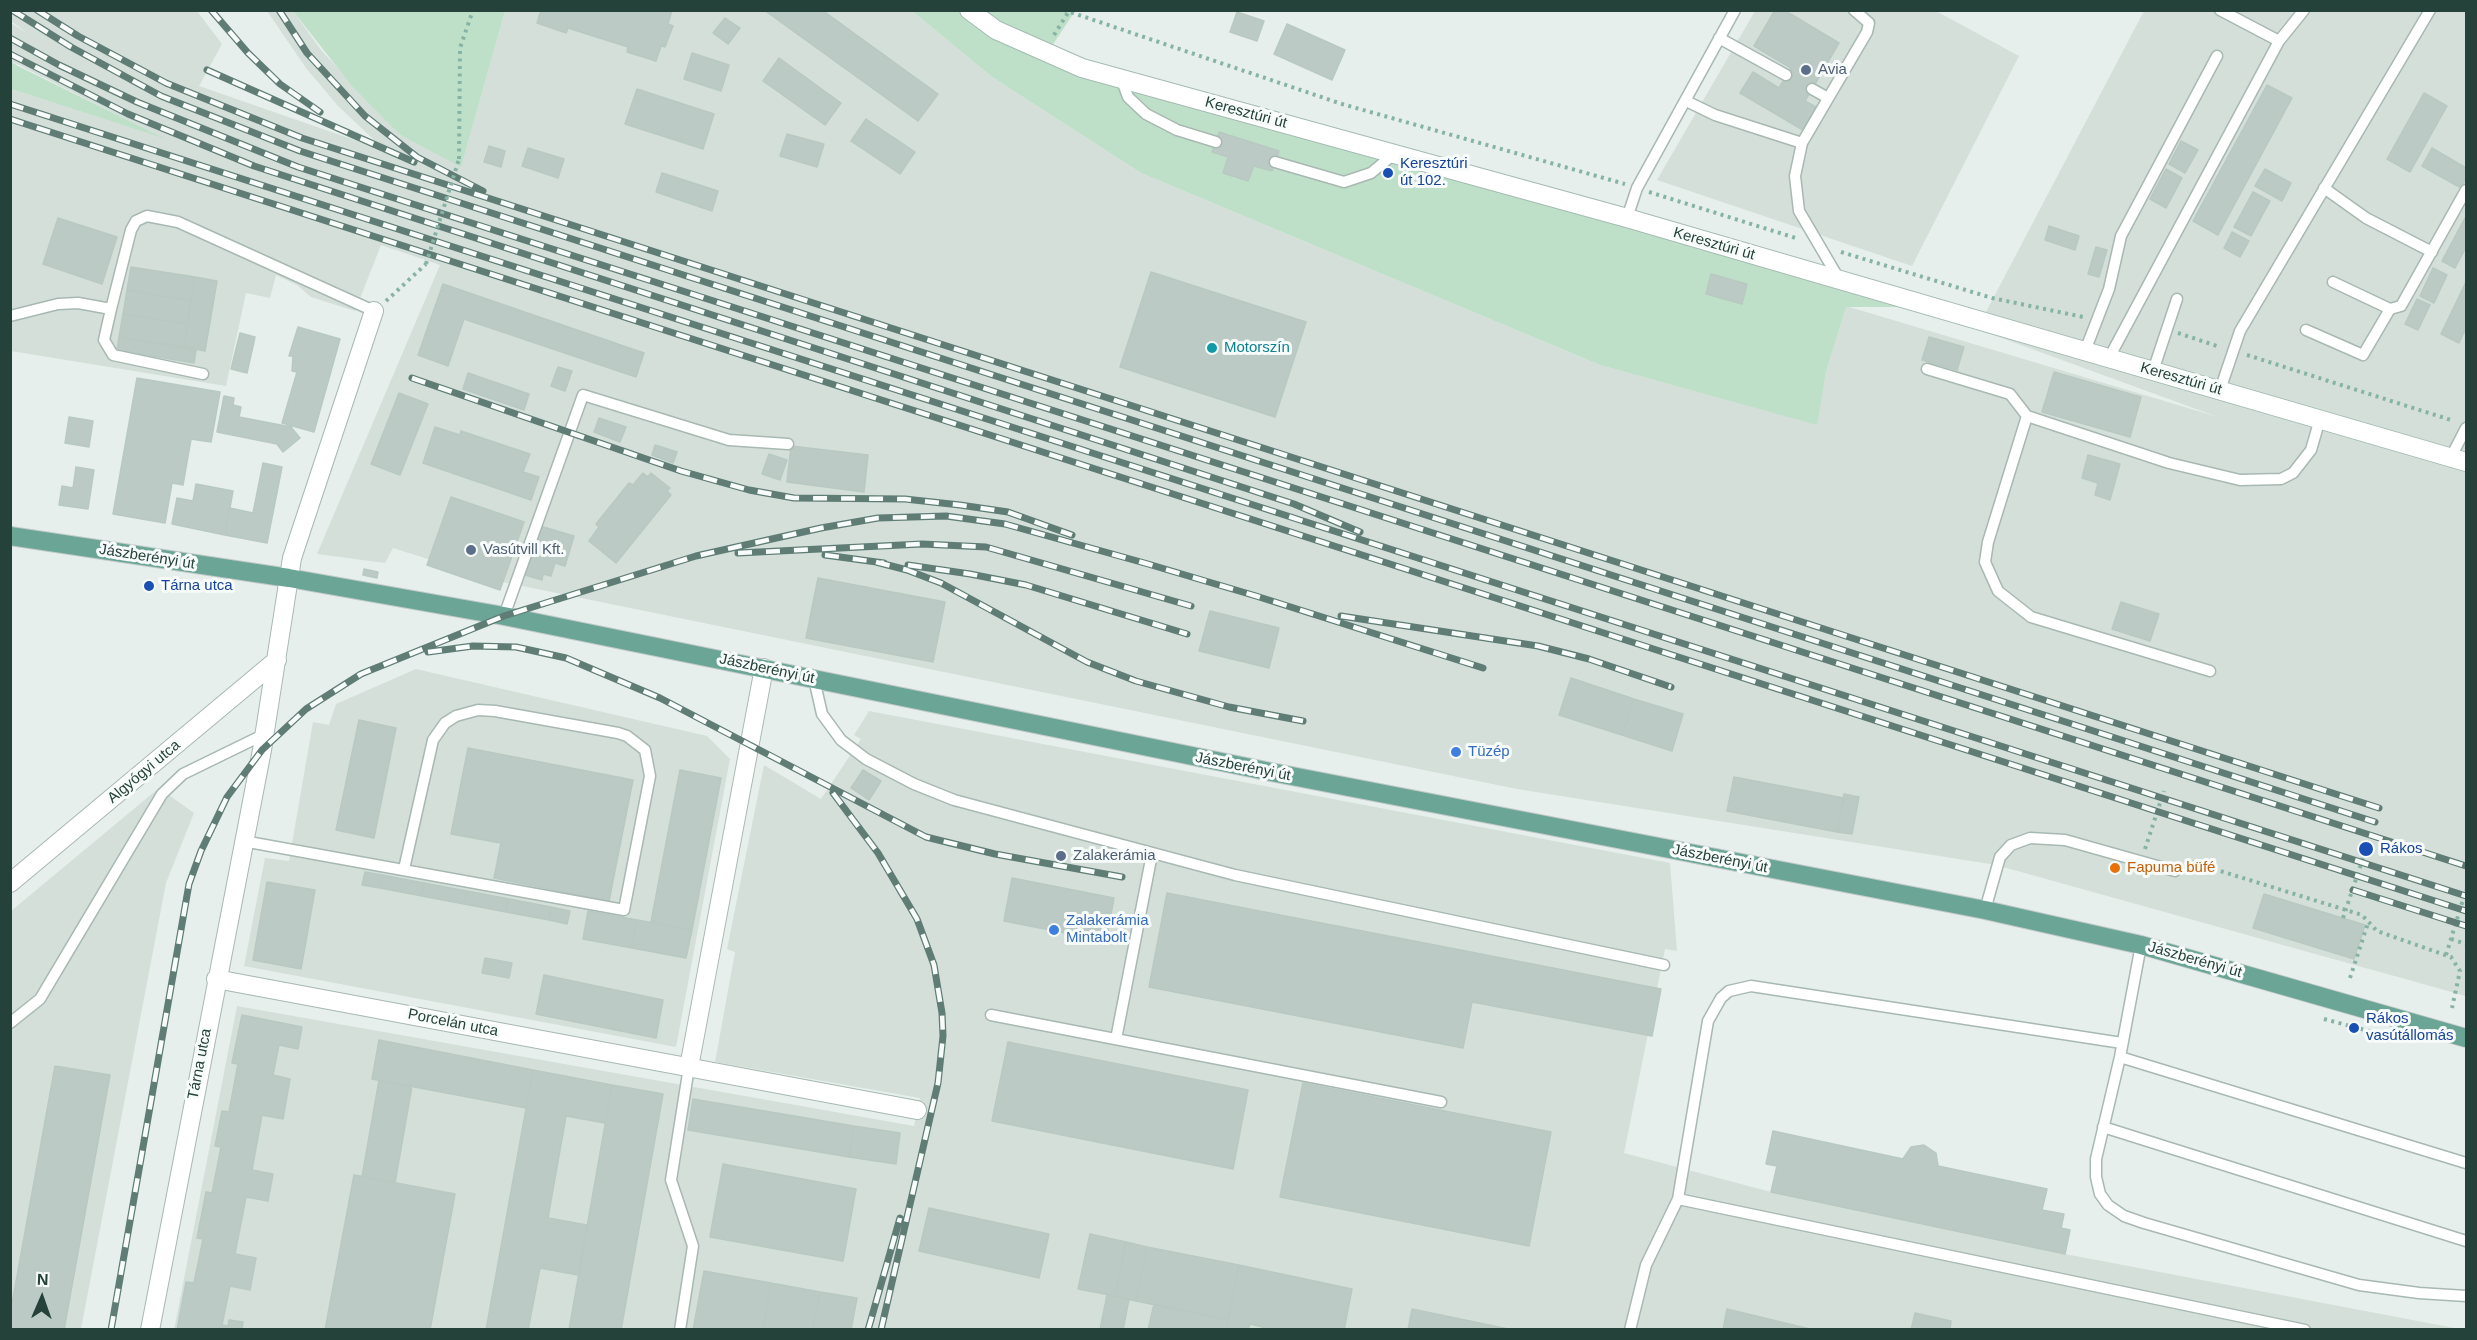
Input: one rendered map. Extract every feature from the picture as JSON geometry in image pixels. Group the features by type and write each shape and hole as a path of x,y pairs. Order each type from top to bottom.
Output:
{"main road":[{"name":"Jászberényi út","path":"10,536 289,578 504,616 1248,768 1984,910 2141,945 2466,1038"}],"street":[{"name":"Keresztúri út","path":"969,10 996,30 1082,68 1627,218 2459,459"},
{"name":"Tárna utca","path":"150,1329 265,734 296,539 374,311"},
{"name":"Algyógyi utca","path":"10,883 278,660"},
{"path":"689,1067 764,668"},
{"name":"Porcelán utca","path":"216,979 917,1110"}],"lane":[{"path":"1627,218 1637,188 1735,10"},
{"path":"1839,280 1799,211 1795,176 1802,143 1867,32 1869,23 1854,10"},
{"path":"2220,10 2279,41"},
{"path":"2109,358 2279,41 2304,10"},
{"path":"2220,390 2240,332 2430,10"},
{"path":"1719,38 1786,75"},
{"path":"2085,351 2099,318 2121,236 2217,56"},
{"path":"1121,78 1128,97 1146,114 1177,130 1216,142"},
{"path":"1812,89 1828,98"},
{"path":"1686,101 1715,115 1802,143"},
{"path":"1275,162 1344,182 1371,173 1394,154"},
{"path":"2324,188 2366,218 2432,252"},
{"path":"2333,282 2390,309 2401,306 2466,190"},
{"path":"203,374 113,355 104,340 131,230 136,221 147,216 178,222 374,311"},
{"path":"2153,370 2177,299"},
{"path":"10,316 58,304 78,303 111,309"},
{"path":"2306,330 2363,356 2390,309"},
{"path":"1927,369 2010,394 2027,416 2169,463 2240,480 2281,479 2293,472 2311,450 2320,419"},
{"path":"504,616 583,395 729,440 788,444"},
{"path":"2027,416 1988,542 1985,562 1998,591 2031,617 2210,671"},
{"path":"2459,459 2466,428"},
{"path":"814,679 822,714 841,740 866,759 914,784 954,800 1247,878 1664,965"},
{"path":"243,841 624,910 650,776 645,750 627,736 618,733 495,711 478,710 456,716 445,723 433,740 404,869"},
{"path":"10,1023 40,999 162,794 183,774 265,734"},
{"path":"1984,910 1996,865 2004,851 2019,841 2030,838 2065,840 2175,871"},
{"path":"1116,1039 1152,854"},
{"path":"2141,945 2120,1057 2096,1159 2096,1177 2100,1194 2108,1205 2124,1216 2359,1285 2419,1293 2466,1296"},
{"path":"1630,1329 1647,1265 1678,1199 1708,1021 1720,998 1729,991 1751,986 2122,1043"},
{"path":"991,1015 1441,1102"},
{"path":"2120,1057 2466,1163"},
{"path":"680,1329 693,1246 671,1180 689,1067"},
{"path":"2103,1127 2466,1241"},
{"path":"1678,1199 2305,1329"}],"path":[{"path":"374,311 426,264 459,159 460,48 473,10"},
{"path":"1064,10 1342,104 1637,188 1992,298 2071,316 2099,318"},
{"path":"1044,51 1069,10"},
{"path":"2166,330 2455,422"},
{"path":"2141,862 2164,791"},
{"path":"2343,918 2364,855"},
{"path":"2175,871 2181,859 2346,910 2362,915 2377,931 2445,955 2455,960 2460,971 2452,1008"},
{"path":"2445,955 2466,890"},
{"path":"2350,978 2368,923"},
{"path":"2451,939 2466,944"}],"shaded area":[{"path":"11,11 197,11 222,44 199,86 386,151 338,106 306,68 267,11 293,11 321,50 400,135 461,166 505,11 912,11 992,77 1141,173 1600,365 1816,424 1826,372 1846,306 2218,417 1977,329 2144,11 2466,11 2466,996 1996,865 1517,789 498,581 393,548 385,563 317,554 440,265 381,245 355,311 311,297 297,285 276,275 270,298 246,293 226,386 11,351 11,89 161,137 11,61 11,23 27,33 11,21"},
{"path":"1755,11 1936,11 2019,56 1912,266 1657,180"},
{"path":"416,669 707,736 730,759 676,1047 244,966 265,858 289,861 313,722 329,725 336,704"},
{"path":"869,711 1670,863 1677,951 1665,949 1624,1153 1771,1192 1777,1166 1766,1164 1773,1131 1902,1159 1911,1147 1924,1145 1936,1153 1939,1166 2047,1189 2042,1210 2064,1214 2062,1228 2065,1254 2460,1329 174,1330 237,1006 914,1126 920,1098 715,1062 735,952 727,949 764,765 821,799 861,739 854,735"},
{"path":"159,788 194,813 166,883 81,1329 11,1330 11,911"}],"green space":[{"path":"293,11 505,11 461,167 400,135 352,86"},
{"path":"912,11 1075,11 1050,49 1328,127 1902,307 1846,307 1826,372 1817,425 1600,365 1141,173 992,77"},
{"path":"10,61 18,66 166,139 11,89"}],"building":[{"path":"541,10 672,10 668,24 673,26 665,47 661,46 656,61 627,52 628,47 568,28 566,33 537,23"},
{"path":"764,10 822,10 938,94 918,121"},
{"name":"Avia","path":"1775,10 1784,10 1839,43 1805,101 1816,107 1803,130 1740,93 1753,72 1779,88 1791,68 1754,46"},
{"path":"1237,12 1264,21 1257,41 1230,32"},
{"path":"725,18 740,28 728,44 713,33"},
{"path":"1287,24 1345,50 1332,80 1274,54"},
{"path":"692,53 729,65 721,91 684,79"},
{"path":"779,58 841,103 825,125 763,81"},
{"path":"2267,85 2292,98 2218,235 2193,221"},
{"path":"637,89 714,114 703,149 625,124"},
{"path":"2424,93 2447,106 2410,172 2387,159"},
{"path":"866,119 915,152 900,174 851,141"},
{"path":"1219,132 1279,151 1272,171 1254,166 1248,181 1223,173 1228,157 1212,152"},
{"path":"787,134 824,144 817,167 780,156"},
{"path":"2181,141 2198,150 2185,173 2169,164"},
{"path":"489,146 505,151 501,167 484,162"},
{"path":"528,148 564,159 558,178 522,166"},
{"path":"2432,148 2466,168 2466,178 2461,188 2422,166"},
{"path":"2166,169 2182,178 2166,208 2150,199"},
{"path":"2265,169 2291,183 2282,201 2255,186"},
{"path":"662,173 718,191 712,211 656,192"},
{"path":"2253,192 2270,201 2251,236 2234,227"},
{"path":"2466,216 2466,247 2455,268 2442,261"},
{"path":"58,218 117,237 102,284 43,264"},
{"path":"2049,226 2079,236 2075,250 2045,240"},
{"path":"2232,232 2249,241 2240,257 2224,248"},
{"path":"2096,247 2107,250 2099,277 2088,274"},
{"path":"131,267 195,277 191,301 127,290"},
{"path":"2433,268 2447,275 2434,303 2420,296"},
{"name":"Motorszín","path":"1151,272 1306,322 1275,417 1120,367"},
{"path":"1711,274 1747,284 1742,304 1706,294"},
{"path":"195,277 217,281 205,351 184,347"},
{"path":"2466,282 2466,328 2459,343 2441,334"},
{"path":"443,284 644,353 636,377 464,319 448,366 418,355"},
{"path":"127,290 191,301 187,324 123,314"},
{"path":"2417,299 2430,305 2418,330 2405,324"},
{"path":"123,314 187,324 184,347 119,337"},
{"path":"298,327 340,339 314,432 282,423 297,372 292,371 293,356 289,356"},
{"path":"240,333 255,337 247,373 231,369"},
{"path":"119,337 196,350 194,363 117,350"},
{"path":"1929,337 1964,347 1957,370 1922,360"},
{"path":"558,367 572,371 565,391 551,386"},
{"path":"2054,372 2141,397 2130,437 2042,412"},
{"path":"468,373 529,394 524,410 463,389"},
{"path":"137,378 220,392 211,442 191,439 183,485 172,483 165,523 113,514"},
{"path":"399,393 428,404 400,475 371,464"},
{"path":"224,396 234,398 233,405 241,407 239,417 291,427 300,438 283,452 277,444 217,432"},
{"path":"69,417 93,421 89,447 65,443"},
{"path":"599,418 626,427 620,442 594,432"},
{"path":"435,427 460,435 461,431 530,454 523,472 539,477 531,500 423,463"},
{"path":"655,445 677,452 673,463 652,455"},
{"path":"791,446 868,455 864,492 787,482"},
{"path":"769,454 787,460 780,480 762,474"},
{"path":"2088,455 2120,464 2110,500 2095,495 2098,483 2082,478"},
{"path":"263,463 282,467 267,543 225,535 230,508 253,513"},
{"path":"76,467 94,470 88,509 59,505 62,486 73,488"},
{"path":"643,473 648,477 651,473 670,488 667,491 671,495 616,563 589,541 599,527 596,524 629,483 633,485"},
{"path":"196,484 233,491 225,535 172,524 177,498 193,501"},
{"path":"451,497 524,522 500,590 427,565"},
{"path":"540,526 574,536 565,566 555,563 551,576 543,574 542,580 525,575"},
{"path":"364,569 378,572 377,578 363,575"},
{"path":"818,578 945,602 933,662 806,638"},
{"path":"2121,602 2159,614 2150,641 2112,629"},
{"path":"1210,611 1279,628 1269,668 1199,651"},
{"path":"1571,678 1634,699 1622,735 1559,715"},
{"path":"1634,699 1683,714 1672,751 1622,735"},
{"path":"359,720 396,728 374,838 336,830"},
{"path":"468,748 633,780 609,901 494,878 501,843 451,834"},
{"path":"680,770 721,778 692,930 651,922"},
{"path":"863,770 881,781 869,800 851,788"},
{"path":"1734,777 1844,798 1837,832 1727,811"},
{"path":"1844,794 1859,797 1852,834 1837,832"},
{"path":"365,872 382,875 380,888 362,885"},
{"path":"382,875 424,883 422,896 380,888"},
{"path":"1012,878 1114,898 1106,941 1004,921"},
{"path":"267,882 315,890 301,969 253,960"},
{"path":"424,883 467,891 464,904 422,896"},
{"path":"467,891 509,899 506,912 464,904"},
{"path":"1167,893 1661,989 1652,1036 1472,1002 1463,1048 1149,987"},
{"path":"2264,894 2365,925 2354,959 2253,928"},
{"path":"509,899 551,907 549,920 506,912"},
{"path":"551,907 570,911 567,924 549,920"},
{"path":"588,911 637,920 632,948 583,939"},
{"path":"637,920 692,930 686,958 632,948"},
{"path":"485,958 512,963 509,978 482,973"},
{"path":"544,975 663,1000 656,1038 536,1014"},
{"path":"242,1015 302,1027 298,1049 279,1045 273,1075 290,1079 283,1119 262,1115 252,1170 273,1174 268,1201 246,1197 235,1254 256,1258 250,1290 230,1286 222,1325 228,1326 229,1320 243,1322 242,1330 177,1330 186,1282 194,1283 203,1239 197,1238 206,1192 212,1193 221,1147 215,1146 222,1111 229,1112 238,1064 232,1063"},
{"path":"379,1040 533,1070 526,1108 372,1079"},
{"path":"1008,1042 1248,1090 1233,1169 992,1121"},
{"path":"55,1066 110,1075 64,1330 10,1330 10,1315"},
{"path":"533,1070 612,1085 605,1123 566,1116 548,1218 587,1225 578,1275 540,1268 528,1330 486,1330"},
{"path":"379,1080 412,1086 395,1183 362,1177"},
{"path":"1303,1083 1551,1132 1529,1246 1280,1197"},
{"path":"612,1085 663,1094 621,1330 569,1330"},
{"path":"693,1099 854,1126 849,1157 688,1130"},
{"path":"854,1126 900,1133 896,1164 849,1157"},
{"path":"1773,1131 1903,1159 1911,1147 1924,1145 1936,1153 1938,1166 2047,1189 2042,1210 2064,1214 2061,1228 2070,1230 2065,1254 1771,1192 1777,1166 1766,1164"},
{"path":"723,1164 856,1189 843,1261 710,1237"},
{"path":"354,1175 455,1194 430,1330 325,1330"},
{"path":"929,1208 1049,1234 1039,1278 919,1251"},
{"path":"1090,1234 1126,1242 1115,1296 1078,1289"},
{"path":"1126,1242 1147,1247 1136,1301 1115,1296"},
{"path":"1147,1247 1239,1265 1228,1320 1136,1301"},
{"path":"1239,1265 1352,1289 1344,1330 1275,1330 1250,1324 1248,1330 1226,1330"},
{"path":"704,1271 771,1283 763,1330 693,1330"},
{"path":"771,1283 820,1292 813,1330 763,1330"},
{"path":"820,1292 857,1298 851,1330 813,1330"},
{"path":"1107,1295 1129,1299 1123,1330 1100,1330"},
{"path":"1154,1304 1228,1320 1226,1330 1148,1330"},
{"path":"1412,1309 1513,1330 1408,1330"},
{"path":"1727,1309 1814,1330 1723,1330"},
{"path":"1915,1313 1951,1321 1950,1330 1911,1330"}],"railway":[{"path":"12,10 71,47 161,96 300,151 2375,822"},
{"path":"37,10 78,36 166,83 302,138 2379,808"},
{"path":"211,10 248,53 280,84 320,112"},
{"path":"279,10 307,53 365,116 417,157 483,191"},
{"path":"10,38 59,65 137,102 298,167 2466,866"},
{"path":"10,54 128,114 254,166 1294,504 1360,532"},
{"path":"207,70 414,162"},
{"path":"10,104 2466,896"},
{"path":"10,119 2466,911"},
{"path":"412,378 681,471 749,490 794,498 905,499 960,505 1008,512 1072,535"},
{"path":"111,1330 189,884 201,851 227,797 262,750 306,709 361,674 504,616 696,556 821,528 878,518 946,516 1005,524 1148,564 1483,668"},
{"path":"738,553 922,544 986,547 1191,606"},
{"path":"825,555 884,563"},
{"path":"876,562 907,570 941,583 1087,662 1136,681 1229,707 1303,721"},
{"path":"908,565 1026,585 1187,634"},
{"path":"1341,616 1538,646 1589,659 1671,687"},
{"path":"428,652 473,646 516,647 566,658 660,698 926,837 995,854 1122,877"},
{"path":"833,793 878,853 917,919 934,965 942,1013 943,1036 938,1083 881,1330"},
{"path":"2353,890 2466,926"},
{"path":"868,1330 900,1218"}],"place":[{"name":"Avia","path":"1806,70"},
{"name":"Keresztúri út 102.","path":"1388,173"},
{"name":"Motorszín","path":"1212,348"},
{"name":"Vasútvill Kft.","path":"471,550"},
{"name":"Tárna utca","path":"149,586"},
{"name":"Tüzép","path":"1456,752"},
{"name":"Rákos","path":"2366,849"},
{"name":"Zalakerámia","path":"1061,856"},
{"name":"Fapuma büfé","path":"2115,868"},
{"name":"Zalakerámia Mintabolt","path":"1054,930"},
{"name":"Rákos vasútállomás","path":"2354,1028"}]}
